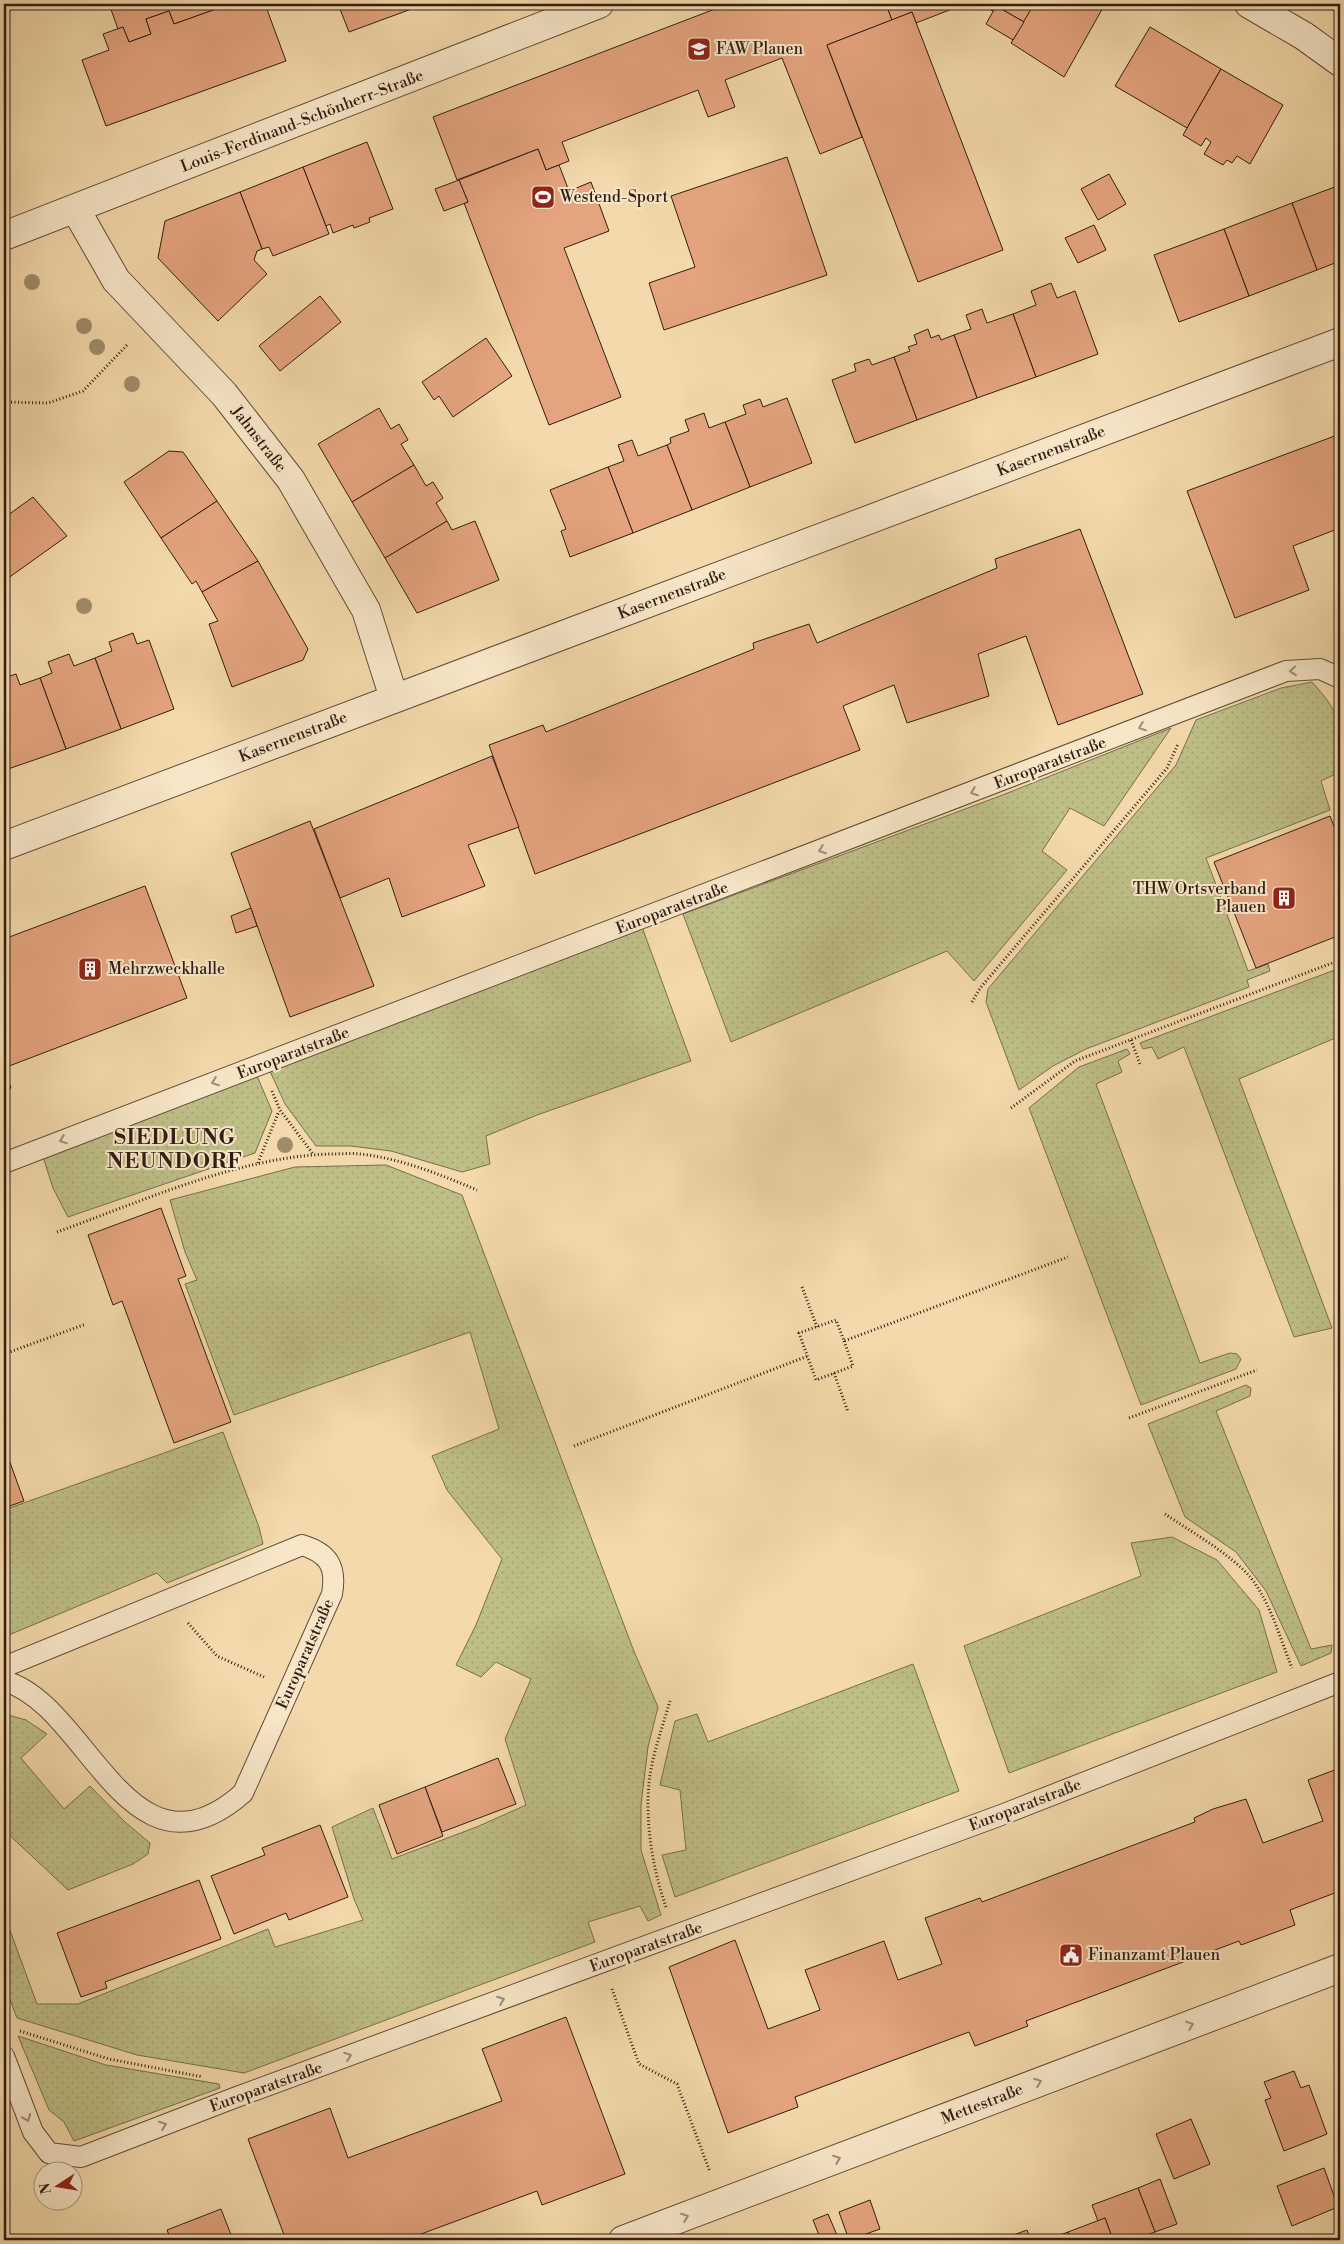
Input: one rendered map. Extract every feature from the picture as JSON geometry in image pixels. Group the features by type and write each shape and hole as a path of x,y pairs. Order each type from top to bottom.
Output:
{"street":[{"name":"Louis-Ferdinand-Schönherr-Straße","path":"4,236 76,210 599,4"},
{"path":"1249,4 1304,36 1340,62"},
{"name":"Jahnstraße","path":"76,210 116,280 224,394 291,480 366,610 394,698"},
{"name":"Kasernenstraße","path":"4,846 1340,342"},
{"name":"Mettestraße","path":"623,2240 1340,1968"}],"lane":[{"name":"Europaratstraße","path":"4,1163 1286,671 1320,669 1340,678"},
{"name":"Europaratstraße","path":"4,1667 302,1545 320,1551 332,1566 332,1594 243,1793 226,1808 191,1820 169,1820 147,1813 126,1797 52,1715 27,1692 4,1681"},
{"name":"Europaratstraße","path":"4,2056 33,2132 49,2153 81,2156 1004,1814 1340,1682"}],"path":[{"path":"4,402 48,403 82,391 128,344"},
{"path":"972,1002 981,987 1167,768 1196,706"},
{"path":"1012,1108 1075,1061 1340,960"},
{"path":"1131,1040 1140,1064"},
{"path":"260,1065 280,1110 314,1155"},
{"path":"258,1163 280,1110"},
{"path":"57,1232 186,1186 258,1163 314,1155 360,1154 426,1168 477,1190"},
{"path":"844,1341 1068,1257"},
{"path":"802,1287 817,1326"},
{"path":"836,1320 844,1341 853,1366 816,1380 799,1333 836,1320"},
{"path":"4,1354 86,1324"},
{"path":"574,1446 808,1356"},
{"path":"1129,1418 1257,1370"},
{"path":"834,1373 848,1412"},
{"path":"1165,1514 1220,1552 1250,1577 1268,1605 1295,1676"},
{"path":"169,1600 217,1656 290,1688"},
{"path":"670,1701 650,1776 650,1828 656,1878 677,1935"},
{"path":"610,1984 640,2064 677,2084 722,2203"},
{"path":"18,2030 109,2059 208,2078"}],"green space":[{"path":"1312,682 1330,704 1335,713 1340,732 1340,772 1321,781 1330,810 1206,858 1248,971 1268,964 1270,971 1247,980 1249,987 1086,1049 1053,1066 1019,1090 986,1002 988,989 1176,765 1196,720 1281,688"},
{"path":"1171,728 1104,826 1070,808 1042,851 1067,870 974,981 947,951 731,1042 683,914 1000,796"},
{"path":"642,927 691,1061 537,1115 486,1136 490,1164 462,1172 391,1151 351,1146 316,1146 285,1104 269,1069"},
{"path":"1340,968 1340,1018 1337,1019 1340,1036 1239,1079 1332,1328 1294,1337 1184,1047 1158,1059 1152,1047 1143,1049 1140,1043"},
{"path":"1127,1049 1130,1054 1118,1061 1122,1072 1096,1084 1200,1363 1230,1353 1237,1354 1241,1359 1236,1369 1141,1405 1029,1108 1079,1067"},
{"path":"257,1076 272,1111 255,1153 68,1217 53,1188 43,1157"},
{"path":"386,1165 462,1195 633,1649 658,1707 648,1747 641,1805 641,1850 661,1915 648,1921 640,1906 588,1922 595,1942 244,2073 137,2055 17,2018 4,1984 4,1914 37,2004 78,2004 268,1929 275,1947 363,1920 354,1899 332,1827 373,1808 392,1859 479,1826 526,1805 505,1739 531,1679 496,1662 481,1677 456,1665 476,1625 502,1559 447,1490 432,1456 499,1429 470,1332 234,1415 185,1284 197,1280 185,1252 170,1200 295,1167"},
{"path":"1246,1385 1251,1388 1250,1396 1216,1411 1311,1649 1332,1645 1331,1653 1301,1666 1266,1591 1236,1552 1185,1517 1148,1424"},
{"path":"223,1432 259,1527 263,1544 167,1583 157,1573 4,1637 4,1510"},
{"path":"1172,1537 1217,1560 1259,1610 1277,1672 1009,1773 964,1646 1141,1576 1131,1543"},
{"path":"913,1664 959,1791 675,1897 662,1855 686,1850 680,1790 660,1785 675,1721 697,1714 708,1742"},
{"path":"4,1714 26,1720 47,1734 21,1758 64,1809 90,1786 125,1822 150,1843 148,1854 133,1864 68,1890 4,1830"},
{"path":"18,2036 106,2065 219,2084 220,2088 74,2141 64,2122 49,2110"}],"building":[{"path":"109,4 217,4 219,8 174,24 169,11 146,19 151,34 129,42 123,27 118,29"},
{"path":"217,4 265,4 286,61 106,126 82,60 109,50 103,34 123,27 129,42 151,34 146,19 169,11 174,24 219,8"},
{"path":"338,4 425,4 349,32"},
{"path":"728,4 886,4 892,20 827,45 862,137 820,154 782,58 725,80 735,107 708,117 698,90 562,142 569,161 546,170 538,149 457,180 433,117"},
{"path":"886,4 965,4 916,23 912,12 892,20"},
{"path":"979,4 1034,4 1024,22 996,6 993,11"},
{"path":"1034,4 1105,4 1064,77 1011,43"},
{"path":"996,6 1024,22 1013,40 986,24"},
{"path":"912,12 1003,250 918,282 827,45"},
{"path":"1150,27 1221,69 1187,128 1115,86"},
{"path":"1221,69 1283,105 1250,164 1237,156 1232,163 1227,160 1223,165 1204,154 1211,142 1206,138 1201,146 1183,135"},
{"path":"367,142 393,209 369,218 370,222 354,228 353,225 333,233 330,224 326,226 303,167"},
{"path":"538,149 546,170 559,165 569,191 591,182 609,231 564,248 621,397 549,425 464,203 468,202 459,180"},
{"path":"787,157 827,275 664,330 649,283 695,267 671,196"},
{"path":"303,167 329,234 273,256 269,247 262,249 240,192"},
{"path":"1109,174 1126,204 1098,220 1081,189"},
{"path":"459,180 468,202 444,211 435,189"},
{"path":"1340,185 1340,261 1317,270 1292,203"},
{"path":"240,192 262,249 257,251 254,260 267,274 218,321 158,258 165,221"},
{"path":"1292,203 1317,270 1249,296 1224,229"},
{"path":"1094,225 1106,250 1078,263 1065,238"},
{"path":"1224,229 1249,296 1179,322 1154,255"},
{"path":"1051,283 1057,298 1075,291 1098,354 1036,377 1013,314 1036,305 1031,291"},
{"path":"320,296 341,322 280,371 259,346"},
{"path":"982,309 987,323 1013,314 1036,377 977,398 954,335 971,329 966,315"},
{"path":"928,329 931,338 939,335 941,340 954,335 977,398 917,420 894,357 910,351 908,347 917,344 914,335"},
{"path":"486,338 512,376 453,417 439,396 434,400 422,382"},
{"path":"894,357 917,420 855,443 832,380 856,371 854,364 869,359 872,365"},
{"path":"787,398 812,463 750,487 725,422 746,414 743,405 760,399 763,407"},
{"path":"379,408 391,429 399,424 408,440 401,444 414,465 352,502 318,444"},
{"path":"704,413 709,428 725,422 750,487 692,510 667,445 671,443 670,438 689,431 685,420"},
{"path":"1340,434 1340,528 1293,546 1309,590 1235,618 1187,491"},
{"path":"632,440 638,456 667,445 692,510 633,533 608,467 624,461 618,445"},
{"path":"169,451 183,452 217,501 161,538 124,482"},
{"path":"414,465 426,486 433,482 443,498 436,503 447,521 385,558 352,502"},
{"path":"608,467 633,533 570,557 561,531 566,529 550,490"},
{"path":"33,497 67,536 4,581 4,518"},
{"path":"217,501 258,561 202,592 196,581 192,584 161,538"},
{"path":"447,521 452,530 475,521 499,580 417,613 385,558"},
{"path":"1080,529 1143,694 1058,725 1026,636 978,654 989,696 907,723 894,685 843,706 860,750 535,874 489,745 543,725 546,732 754,649 753,643 809,624 817,643 997,568 995,559"},
{"path":"258,561 308,649 303,660 232,687 209,624 218,621 202,592"},
{"path":"133,633 137,644 149,640 174,709 121,729 95,658 112,651 109,642"},
{"path":"69,654 74,666 95,658 121,729 66,749 40,678 52,673 48,662"},
{"path":"16,674 20,685 40,678 66,749 8,769 4,757 4,678"},
{"path":"492,756 519,827 468,845 485,886 402,917 389,878 340,898 314,829"},
{"name":"THW Ortsverband Plauen","path":"1330,816 1340,842 1340,935 1256,968 1214,862"},
{"path":"310,821 374,986 290,1017 231,853"},
{"name":"Mehrzweckhalle","path":"145,886 187,998 4,1068 4,939"},
{"path":"251,908 257,926 236,933 231,916"},
{"path":"4,1068 11,1088 4,1091"},
{"path":"161,1208 186,1276 178,1279 231,1422 174,1443 122,1301 113,1305 88,1235"},
{"path":"4,1446 24,1501 4,1508"},
{"path":"498,1758 516,1804 442,1832 425,1787"},
{"name":"Finanzamt Plauen","path":"1340,1768 1340,1891 1290,1910 1295,1925 1241,1945 1239,1941 1026,2021 1028,2026 975,2046 969,2032 795,2097 798,2107 728,2133 669,1967 735,1940 768,2029 820,2010 805,1970 884,1941 898,1980 942,1964 925,1918 980,1898 982,1902 1195,1822 1194,1818 1213,1809 1246,1799 1263,1843 1323,1821 1308,1780"},
{"path":"425,1787 443,1836 397,1854 379,1805"},
{"path":"320,1825 348,1897 289,1920 286,1913 234,1934 211,1876 265,1855 262,1848"},
{"path":"199,1880 221,1939 105,1982 107,1988 81,1997 57,1933"},
{"path":"566,2017 625,2174 542,2205 537,2191 405,2240 286,2240 248,2139 330,2108 348,2158 502,2101 482,2049"},
{"path":"1294,2071 1301,2088 1309,2085 1327,2134 1284,2151 1265,2100 1271,2098 1264,2082"},
{"path":"1191,2119 1210,2164 1174,2179 1156,2134"},
{"path":"1324,2168 1338,2207 1292,2226 1277,2186"},
{"path":"1160,2179 1177,2224 1155,2232 1138,2188"},
{"path":"1138,2188 1155,2232 1134,2240 1113,2240 1105,2218 1098,2221 1092,2205"},
{"path":"870,2200 880,2229 849,2240 839,2212"},
{"path":"221,2209 233,2240 171,2240 167,2230"},
{"path":"828,2214 839,2240 821,2240 813,2220"},
{"path":"1105,2218 1113,2240 1071,2240 1068,2232"},
{"path":"1027,2230 1031,2240 1000,2240"},
{"path":"1068,2232 1071,2240 1047,2240"}],"place":[{"name":"FAW Plauen","path":"699,49"},
{"name":"Westend-Sport","path":"543,197"},
{"name":"THW Ortsverband Plauen","path":"1284,898"},
{"name":"Mehrzweckhalle","path":"90,969"},
{"name":"Finanzamt Plauen","path":"1071,1955"}],"district":[{"name":"SIEDLUNG NEUNDORF","path":"175,1150"}]}
